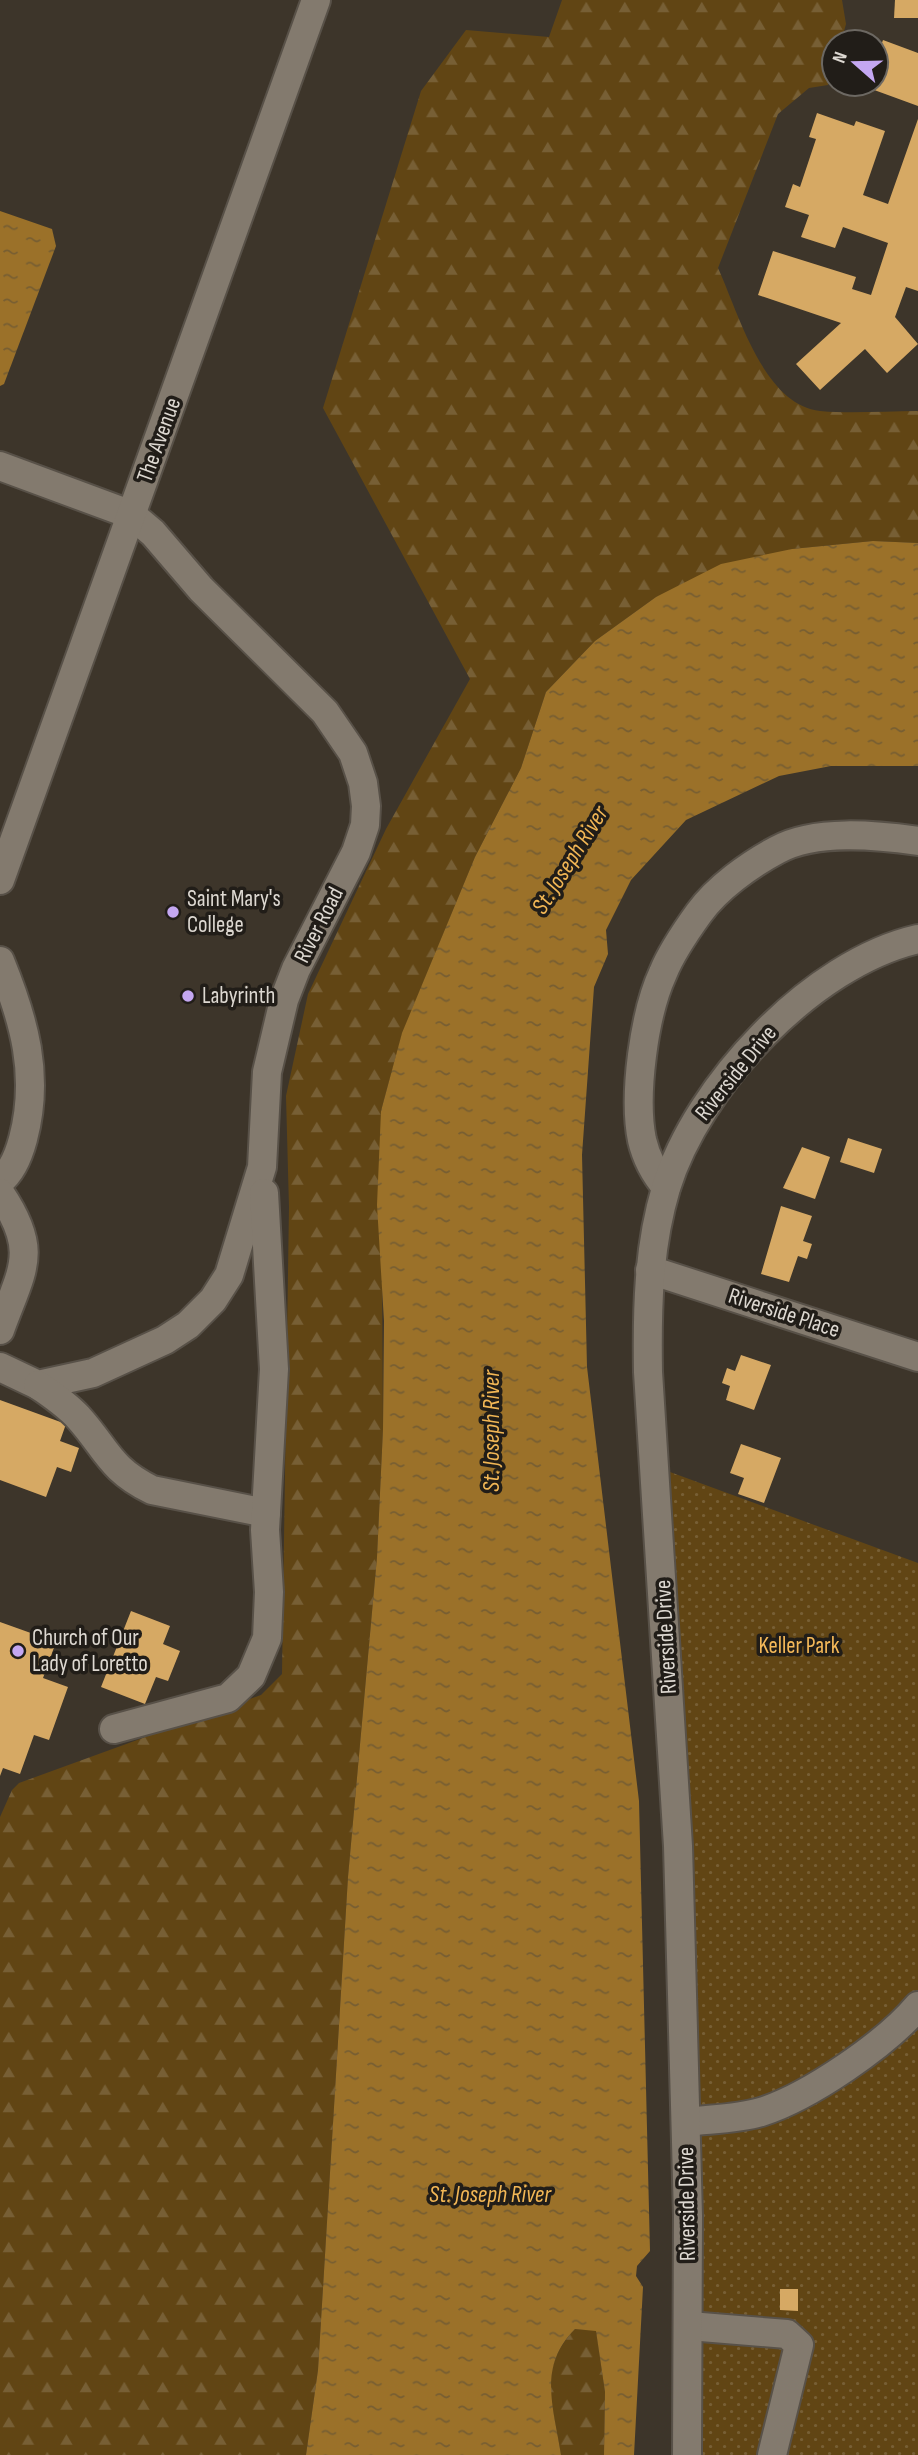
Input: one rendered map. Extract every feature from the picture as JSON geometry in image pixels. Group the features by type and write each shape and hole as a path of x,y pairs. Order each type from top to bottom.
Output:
{"street":[{"name":"The Avenue","path":"0,879 316,0"},
{"path":"0,466 132,515"},
{"name":"River Road","path":"38,1385 93,1373 134,1357 188,1325 213,1300 229,1275 262,1167 265,1095 275,1031 296,969 356,852 365,825 363,783 353,753 325,712 237,626 153,533 132,515"},
{"path":"666,1187 657,1176 642,1141 639,1095 649,1022 663,973 699,912 737,877 779,849 825,837 879,835 918,841"},
{"name":"Riverside Drive","path":"687,2455 689,2326 686,2122 678,1846 648,1372 650,1270 657,1222 666,1187 688,1137 713,1096 746,1055 804,997 882,952 918,939"},
{"path":"0,961 25,1028 31,1080 28,1118 19,1153 0,1181"},
{"path":"114,1730 228,1698 251,1676 267,1638 269,1618 266,1513 274,1369 262,1167"},
{"path":"0,1193 19,1224 25,1245 24,1262 0,1330"},
{"name":"Riverside Place","path":"650,1270 918,1357"},
{"path":"0,1367 38,1385 78,1417 116,1468 135,1482 152,1490 266,1513"},
{"path":"686,2122 759,2113 783,2103 862,2056 899,2029 918,2007"},
{"path":"689,2326 787,2334 799,2345 772,2455"}],"green space":[{"path":"562,0 842,0 845,28 820,28 820,86 809,88 778,114 718,268 755,354 783,392 800,405 832,412 918,411 918,543 873,541 792,549 656,597 595,641 546,692 521,768 475,857 402,1034 381,1111 383,1429 377,1557 348,1877 318,2370 306,2455 0,2455 0,1817 12,1790 19,1783 261,1695 282,1674 289,1207 286,1096 308,994 386,829 470,679 323,408 421,91 466,30 549,37"},
{"name":"Keller Park","path":"670,1472 918,1563 918,2455 697,2455 689,1807"},
{"path":"575,2329 596,2330 605,2392 604,2455 561,2455 552,2404 552,2374 555,2359"}],"water":[{"path":"0,211 52,229 56,246 4,384 0,386"},
{"name":"St. Joseph River","path":"873,541 918,543 918,766 831,766 779,776 686,820 631,880 606,930 608,954 594,987 582,1155 587,1367 639,1801 650,2251 637,2266 636,2276 643,2287 634,2455 604,2455 605,2392 596,2331 575,2329 563,2343 552,2373 552,2404 561,2455 306,2455 318,2370 348,1877 377,1557 383,1429 384,1321 377,1205 381,1111 402,1033 475,857 521,768 546,692 595,641 656,597 721,564 792,549"}],"building":[{"path":"895,0 918,0 918,18 894,18"},
{"path":"890,43 918,53 918,106 890,96"},
{"path":"817,113 854,126 856,121 885,131 863,195 888,204 918,119 918,291 906,287 895,317 918,344 887,373 865,349 820,390 796,364 841,323 758,295 773,251 856,277 852,289 871,295 888,243 843,227 835,248 801,237 809,215 785,207 793,184 800,187 816,139 809,137"},
{"path":"848,1138 882,1149 874,1173 840,1162"},
{"path":"802,1147 830,1157 815,1199 783,1188"},
{"path":"781,1206 812,1216 803,1241 812,1244 807,1259 798,1256 789,1282 761,1274"},
{"path":"741,1355 771,1365 754,1410 726,1400 730,1386 722,1383 727,1368 735,1371"},
{"path":"0,1400 66,1424 60,1441 79,1448 71,1472 57,1467 46,1497 0,1480"},
{"path":"741,1444 781,1458 764,1503 738,1494 744,1478 730,1473"},
{"path":"131,1611 170,1626 163,1644 180,1651 168,1681 156,1677 145,1704 101,1687"},
{"path":"0,1622 56,1642 43,1678 68,1687 49,1740 34,1735 20,1774 3,1768 0,1776"},
{"path":"780,2289 798,2289 798,2311 780,2310"}],"place":[{"name":"Saint Mary's College","path":"173,912"},
{"name":"Labyrinth","path":"188,996"},
{"name":"Church of Our Lady of Loretto","path":"18,1651"}]}
